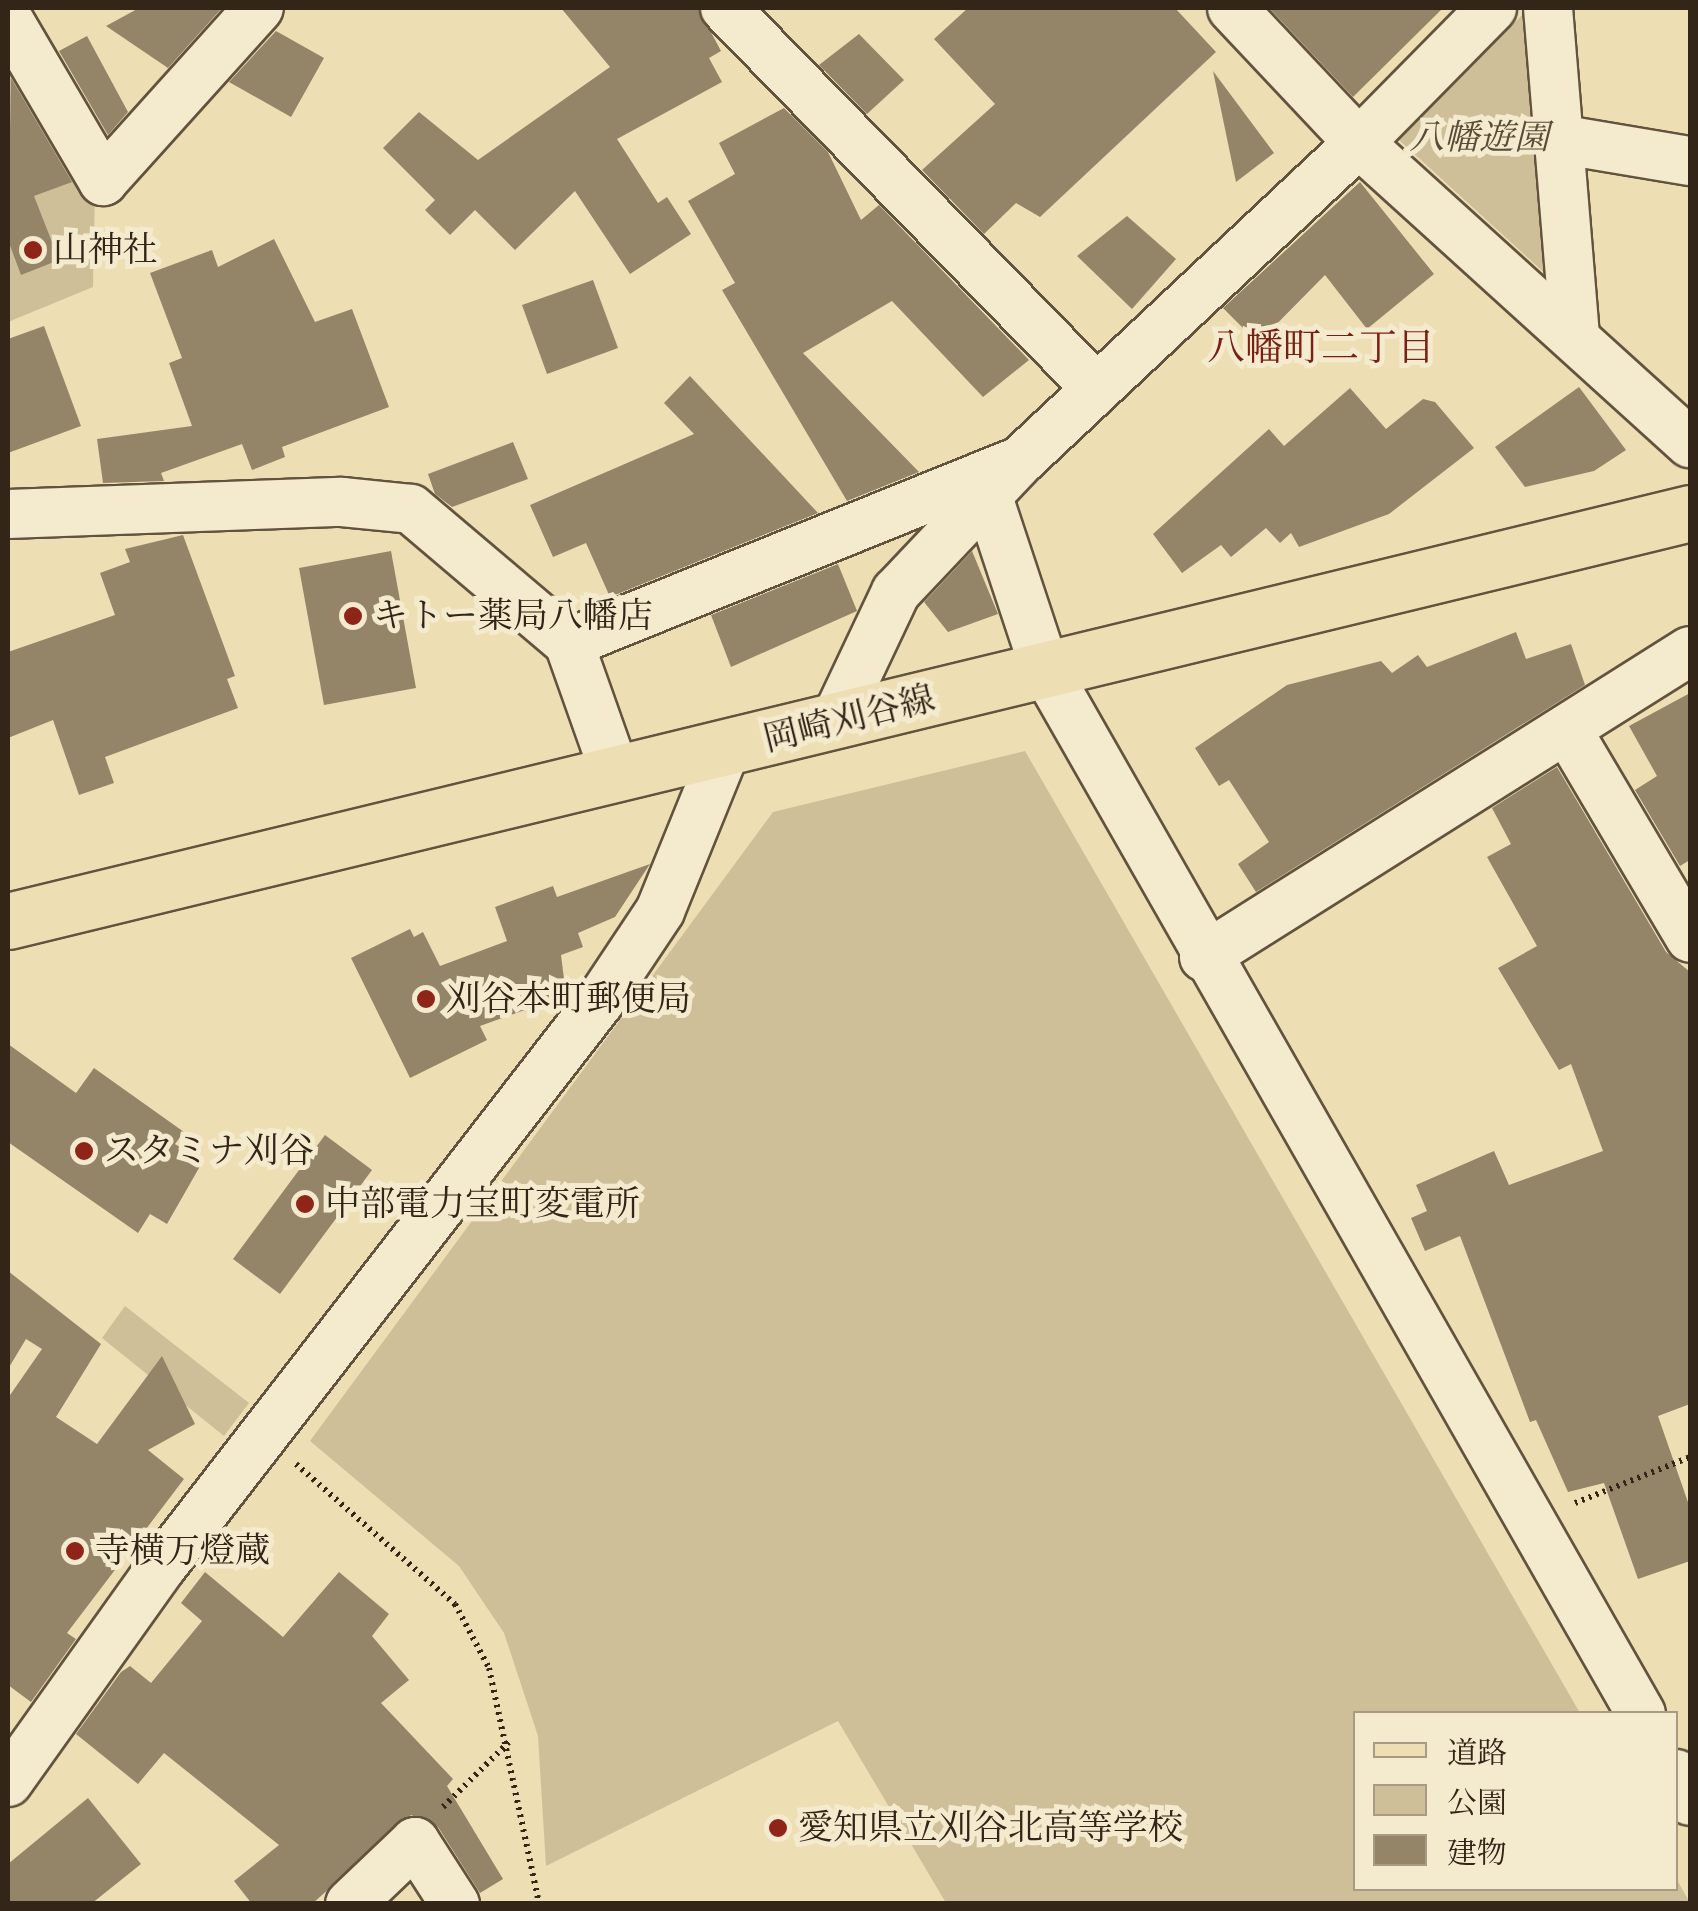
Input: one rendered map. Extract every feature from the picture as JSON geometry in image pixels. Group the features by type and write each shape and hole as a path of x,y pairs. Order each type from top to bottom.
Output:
{"main road":[{"name":"岡崎刈谷線","path":"8,920 725,750 1690,513"}],"street":[{"path":"8,19 103,180 259,8"},
{"path":"725,8 1097,390"},
{"path":"1232,8 1359,143 1575,334 1690,443"},
{"path":"834,722 896,592 989,500 1020,461 1359,143 1492,8"},
{"path":"1548,8 1575,334"},
{"path":"1558,139 1690,161"},
{"path":"568,643 1020,461"},
{"path":"989,500 1046,669 1204,957 1640,1711"},
{"path":"8,514 342,502 411,510 568,643 616,776"},
{"path":"1204,957 1569,734 1690,651"},
{"path":"1569,734 1690,938"},
{"path":"8,1782 660,911 725,750"},
{"path":"1678,1778 1690,1801"},
{"path":"350,1904 414,1842 455,1904"}],"path":[{"path":"265,1437 455,1604 489,1668 508,1742 522,1849 539,1904"},
{"path":"1532,1520 1690,1457"},
{"path":"414,1842 508,1742"}],"green space":[{"name":"八幡遊園","path":"1525,12 1549,277 1399,140"},
{"path":"8,40 95,192 93,287 8,322"},
{"path":"1025,751 1579,1711 1353,1711 1353,1891 1678,1891 1678,1882 1690,1903 946,1903 838,1721 546,1866 538,1736 504,1633 459,1566 310,1441 773,812"},
{"path":"125,1306 249,1403 224,1436 102,1338"}],"building":[{"path":"139,8 222,8 168,68 106,26"},
{"path":"561,8 698,8 721,51 709,58 722,82 617,139 658,203 667,197 691,234 630,274 575,191 515,250 475,210 450,235 425,210 435,200 383,148 419,112 478,160 610,67"},
{"path":"968,8 1175,8 1216,52 1040,217 1016,203 984,234 922,170 995,104 934,39"},
{"path":"1269,8 1443,8 1353,97"},
{"path":"276,31 324,58 291,117 229,82"},
{"path":"859,34 904,80 867,114 819,65"},
{"path":"87,36 128,112 108,135 59,51"},
{"path":"1213,71 1274,153 1236,182"},
{"path":"11,78 72,182 34,196 59,260 21,275 8,240"},
{"path":"784,108 828,152 861,220 879,205 1029,360 983,397 892,301 803,353 919,472 847,501 722,290 735,283 688,201 735,174 719,143"},
{"path":"1360,182 1434,274 1367,329 1325,275 1258,343 1223,308"},
{"path":"1127,216 1176,259 1132,309 1077,256"},
{"path":"274,239 315,322 352,309 389,407 282,447 285,457 252,470 242,444 161,473 164,481 103,483 97,439 192,426 169,363 182,358 150,273 212,250 218,267"},
{"path":"593,280 618,348 547,374 522,305"},
{"path":"44,326 81,426 8,453 8,339"},
{"path":"690,376 818,513 610,597 586,543 553,557 530,505 694,434 664,403"},
{"path":"1579,387 1626,450 1594,471 1525,487 1495,447"},
{"path":"1350,388 1386,429 1423,399 1435,402 1474,448 1389,514 1299,547 1291,533 1280,543 1266,528 1231,557 1221,545 1182,573 1153,534 1269,429 1284,446"},
{"path":"513,442 528,479 452,507 435,494 428,474"},
{"path":"183,535 235,676 227,679 238,708 105,757 114,783 79,795 53,720 8,738 8,652 115,615 100,573 130,562 125,549"},
{"path":"391,551 416,688 324,705 299,568"},
{"path":"972,551 998,614 948,632 924,602"},
{"path":"838,564 857,611 731,667 711,615"},
{"path":"1516,632 1526,659 1571,644 1585,685 1256,892 1238,864 1269,842 1229,780 1219,786 1195,748 1287,685 1381,661 1392,673 1418,655 1427,667"},
{"path":"1690,693 1690,860 1680,866 1635,790 1657,776 1629,726"},
{"path":"1557,767 1666,952 1690,972 1690,1404 1658,1416 1690,1508 1690,1561 1638,1579 1604,1483 1568,1492 1536,1420 1530,1422 1460,1236 1425,1251 1411,1218 1427,1211 1416,1185 1494,1151 1509,1185 1603,1151 1571,1064 1559,1070 1498,968 1537,946 1487,857 1511,844 1492,808"},
{"path":"650,864 615,917 578,933 583,947 561,955 566,995 480,1026 487,1040 410,1078 351,958 410,929 414,937 423,932 440,966 507,941 495,907 553,886 557,897"},
{"path":"8,1044 76,1093 94,1068 184,1132 175,1144 203,1161 167,1224 150,1214 138,1233 8,1142"},
{"path":"325,1135 372,1170 280,1294 233,1259"},
{"path":"8,1271 101,1344 56,1417 97,1444 162,1356 195,1424 148,1450 184,1479 67,1633 76,1639 31,1702 8,1685 8,1398 42,1349 26,1339 8,1369"},
{"path":"205,1572 283,1637 339,1572 389,1614 372,1636 409,1680 381,1703 453,1779 447,1786 503,1879 480,1893 438,1827 411,1815 312,1904 252,1904 234,1881 279,1845 164,1753 138,1784 76,1734 121,1672 130,1666 151,1683 202,1621 181,1603"},
{"path":"88,1798 141,1864 91,1904 8,1904 8,1864"}],"place":[{"name":"山神社","path":"33,250"},
{"name":"キトー薬局八幡店","path":"353,616"},
{"name":"刈谷本町郵便局","path":"426,999"},
{"name":"スタミナ刈谷","path":"84,1151"},
{"name":"中部電力宝町変電所","path":"305,1204"},
{"name":"寺横万燈蔵","path":"75,1551"},
{"name":"愛知県立刈谷北高等学校","path":"778,1828"}],"district":[{"name":"八幡町二丁目","path":"1321,348"}]}
